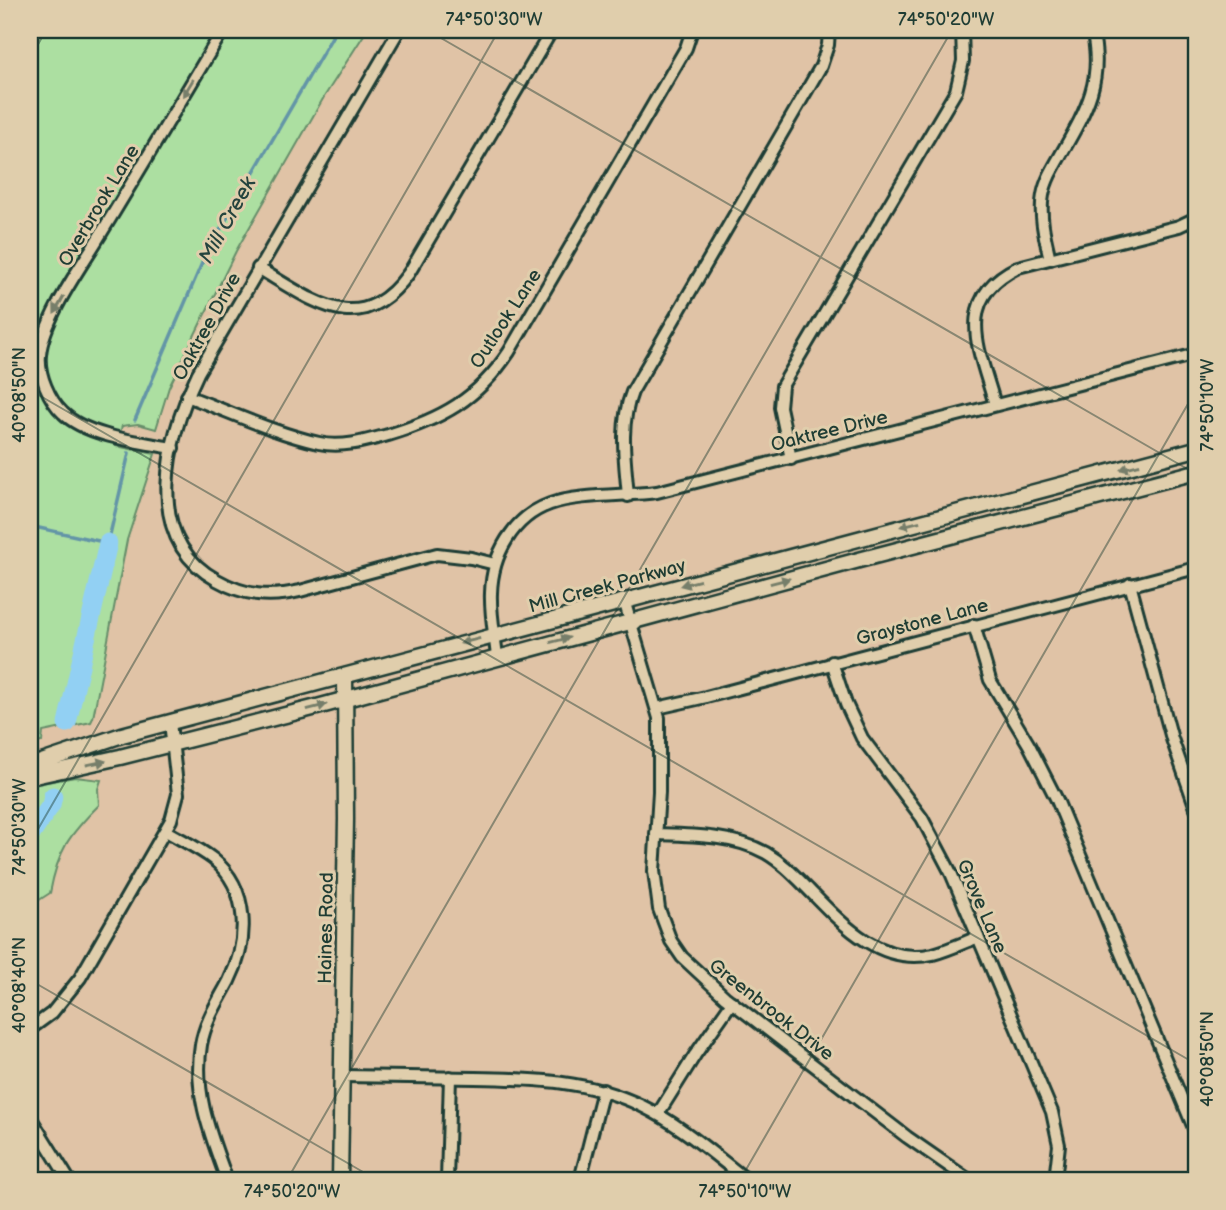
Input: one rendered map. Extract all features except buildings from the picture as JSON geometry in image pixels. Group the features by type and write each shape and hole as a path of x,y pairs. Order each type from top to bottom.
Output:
{"main road":[{"name":"Mill Creek Parkway","path":"30,766 122,735 1196,449"},
{"path":"30,777 173,744 1196,472"},
{"name":"Haines Road","path":"340,1180 346,819 345,676"}],"street":[{"name":"Overbrook Lane","path":"173,449 94,431 75,423 63,414 50,395 43,377 40,353 51,321 78,272 223,30"},
{"name":"Oaktree Drive","path":"399,30 258,268 187,396 167,482 167,508 178,540 190,558 205,572 239,591 280,595 437,554 495,564"},
{"path":"258,268 308,297 338,310 361,310 389,298 409,273 552,30"},
{"name":"Outlook Lane","path":"187,396 298,437 331,445 377,438 421,425 467,400 509,352 680,60 692,30"},
{"path":"628,496 623,436 632,392 821,66 828,45 829,30"},
{"path":"791,458 780,407 782,386 956,90 963,61 962,30"},
{"path":"1049,259 1042,222 1042,198 1051,173 1091,99 1097,65 1097,48 1092,30"},
{"path":"996,405 975,335 978,309 990,287 1007,272 1018,267 1179,226 1196,218"},
{"name":"Oaktree Drive","path":"498,657 491,592 495,564 510,534 537,510 550,504 667,489 1196,354"},
{"name":"Graystone Lane","path":"657,708 1196,568"},
{"path":"1130,584 1172,739 1196,808"},
{"name":"Greenbrook Drive","path":"624,600 657,708 660,753 655,888 667,932 682,957 699,975 907,1137 970,1180"},
{"path":"974,625 990,680 1029,745 1057,800 1196,1133"},
{"name":"Grove Lane","path":"832,662 853,722 875,758 922,818 951,873 1052,1112 1059,1145 1055,1180"},
{"path":"30,1029 52,1013 80,978 166,831 178,794 170,722"},
{"path":"166,831 211,858 227,873 244,918 242,949 205,1028 199,1065 201,1100 227,1180"},
{"path":"656,834 704,837 734,842 764,852 790,871 858,936 882,950 918,956 942,951 978,937"},
{"path":"658,1114 732,1002"},
{"path":"342,1076 541,1079 603,1090 658,1114 689,1135 734,1176 747,1180"},
{"path":"447,1180 450,1077"},
{"path":"580,1180 603,1090"},
{"path":"30,1117 69,1180"}],"green space":[{"path":"30,30 367,30 324,97 236,251 169,387 156,429 138,424 122,426 116,446 155,454 127,540 93,718 91,722 43,732 42,742 30,743"},
{"path":"75,777 101,780 98,789 99,805 66,844 50,893 30,906 30,785"}],"waterway":[{"name":"Mill Creek","path":"135,420 205,256 336,30"},
{"name":"Mill Creek","path":"30,526 108,543 129,453"},
{"name":"Mill Creek","path":"67,723 108,543"},
{"name":"Mill Creek","path":"30,836 51,805 53,796"}]}
